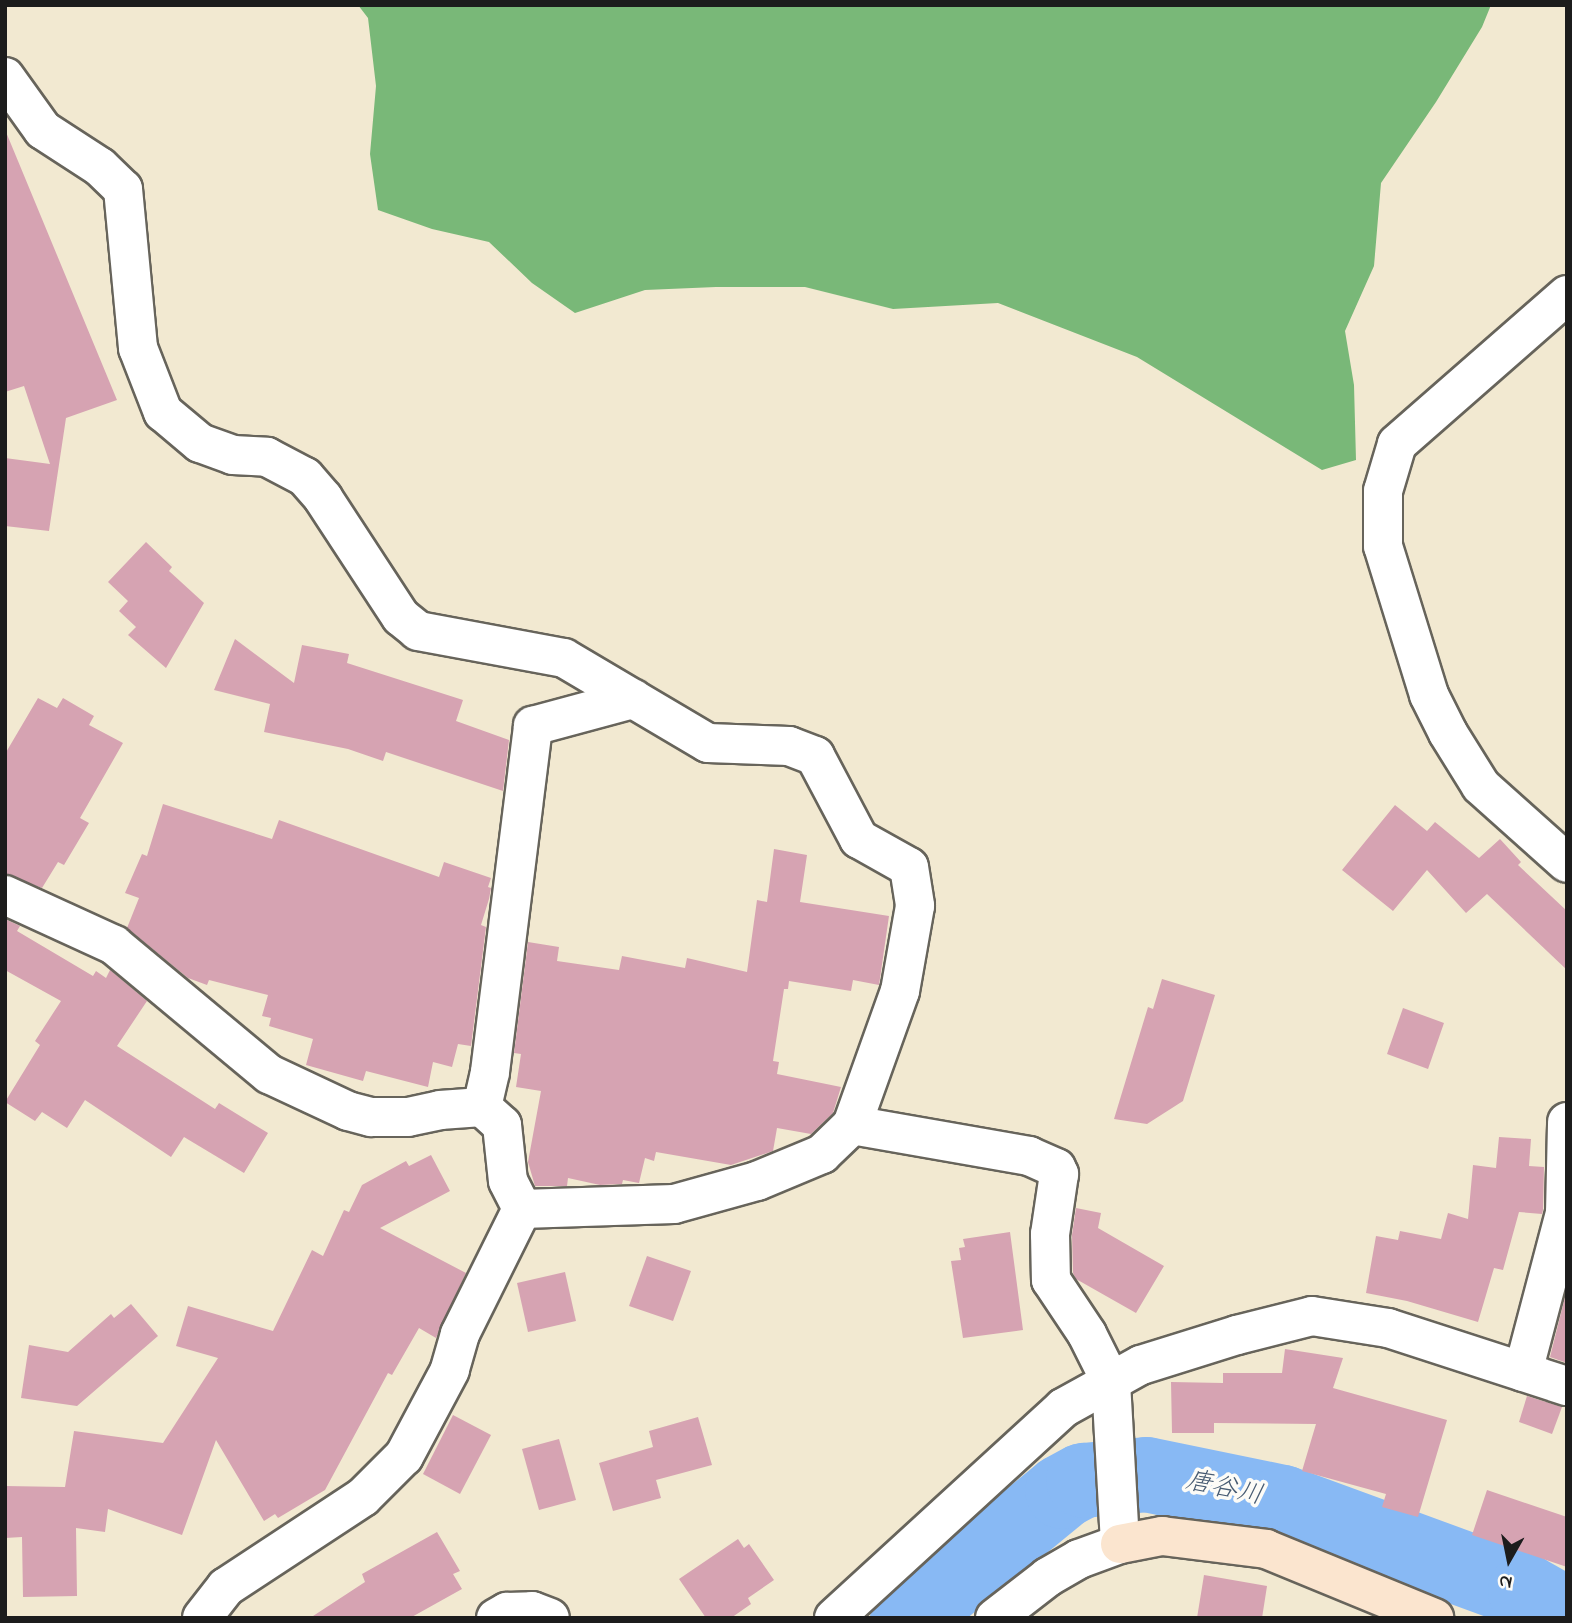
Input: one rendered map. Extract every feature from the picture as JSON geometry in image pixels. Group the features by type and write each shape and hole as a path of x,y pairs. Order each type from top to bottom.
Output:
{"street":[{"path":"5,77 43,130 100,167 123,190 138,348 163,412 200,443 233,455 267,457 305,477 323,498 401,617 418,631 564,658 708,743 789,746 815,756 859,839 909,867 915,906 901,991 852,1125 822,1154 757,1181 674,1204 522,1209"},
{"path":"1567,295 1397,444 1384,491 1383,533 1383,547 1429,695 1448,733 1481,786 1567,863"},
{"path":"482,1107 490,1072 533,726 633,699"},
{"path":"5,895 114,945 269,1074 348,1111 371,1117 408,1117 440,1110 482,1107 502,1125 508,1181 522,1209"},
{"path":"1522,1372 1565,1213 1567,1122"},
{"path":"852,1125 1029,1156 1056,1168 1059,1174 1050,1234 1051,1280 1087,1334 1111,1382 1120,1527"},
{"path":"202,1618 226,1587 363,1497 404,1456 450,1370 460,1334 522,1209"},
{"path":"834,1618 1063,1408 1141,1366 1237,1335 1312,1317 1388,1328 1567,1386"},
{"path":"996,1618 1048,1577 1079,1559 1120,1527"},
{"path":"1120,1527 1162,1536 1266,1549 1434,1618"},
{"path":"496,1618 507,1612 532,1611 550,1618"}],"green space":[{"path":"358,5 1491,5 1482,27 1436,102 1381,183 1374,266 1345,331 1354,385 1356,460 1322,470 1137,357 998,303 893,309 805,287 716,287 645,290 575,313 532,283 489,242 432,229 378,210 370,154 376,86 368,18"}],"building":[{"path":"6,132 117,400 66,418 49,531 5,526 5,458 50,464 24,386 5,392"},
{"path":"146,542 172,567 169,571 204,603 166,668 128,635 136,627 119,611 128,601 108,582"},
{"path":"235,639 294,683 302,645 349,654 347,663 463,700 456,721 509,740 503,791 386,752 383,761 348,749 264,732 270,704 214,690"},
{"path":"38,698 57,708 63,698 94,716 89,725 123,743 80,818 89,823 64,865 58,862 42,888 5,874 5,754"},
{"path":"163,804 272,839 279,820 439,877 444,862 491,878 488,887 491,888 489,899 481,925 486,927 471,1046 458,1044 452,1067 433,1062 428,1087 366,1071 363,1081 306,1065 313,1039 269,1026 271,1018 262,1016 268,995 209,980 207,985 188,978 127,928 139,898 125,893 142,854 147,856"},
{"path":"1395,805 1427,831 1435,822 1479,858 1500,839 1521,862 1518,865 1567,911 1567,970 1487,894 1466,913 1427,870 1393,911 1342,870"},
{"path":"774,849 807,855 800,902 889,916 879,985 853,980 851,991 789,981 788,989 784,989 773,1061 779,1062 777,1074 841,1087 833,1113 811,1134 777,1128 773,1151 731,1165 656,1152 654,1161 645,1158 639,1183 623,1180 622,1184 600,1185 568,1178 567,1186 535,1186 528,1162 541,1091 516,1087 521,1054 514,1053 528,942 559,947 557,961 619,970 622,956 685,968 687,958 747,972 757,900 767,902"},
{"path":"5,919 20,926 17,931 93,976 96,971 106,978 110,970 147,1001 117,1046 215,1109 219,1103 268,1133 244,1173 184,1137 171,1157 85,1100 67,1128 42,1112 35,1121 5,1102 40,1045 35,1041 61,1001 5,970"},
{"path":"1162,979 1215,995 1183,1101 1147,1124 1114,1119 1148,1007 1153,1009"},
{"path":"1403,1008 1444,1023 1428,1069 1387,1054"},
{"path":"1499,1137 1531,1139 1529,1166 1544,1167 1543,1210 1542,1214 1519,1212 1503,1270 1494,1268 1478,1322 1407,1301 1366,1293 1376,1236 1398,1240 1400,1231 1441,1239 1448,1213 1468,1219 1473,1165 1496,1168"},
{"path":"431,1155 450,1191 380,1228 466,1273 436,1338 419,1328 392,1375 388,1373 325,1490 278,1518 275,1514 264,1521 216,1440 182,1535 108,1509 105,1532 76,1528 77,1596 23,1597 22,1537 5,1538 5,1486 65,1487 74,1431 163,1443 218,1358 176,1346 188,1306 273,1331 312,1250 323,1256 344,1210 349,1212 362,1185 406,1161 409,1166"},
{"path":"1076,1208 1101,1213 1098,1228 1164,1266 1136,1313 1076,1279 1073,1273 1072,1235"},
{"path":"1010,1232 1023,1330 963,1338 951,1261 961,1260 959,1248 965,1247 963,1239"},
{"path":"647,1256 691,1271 673,1321 629,1306"},
{"path":"565,1272 576,1321 528,1332 517,1283"},
{"path":"1565,1297 1567,1298 1567,1363 1550,1357"},
{"path":"131,1304 158,1336 77,1406 21,1398 29,1345 68,1352 111,1314 114,1318"},
{"path":"1285,1349 1343,1358 1333,1388 1447,1420 1418,1517 1382,1507 1386,1494 1302,1471 1316,1424 1214,1423 1214,1433 1172,1433 1171,1382 1223,1383 1223,1373 1282,1373"},
{"path":"1527,1396 1562,1407 1552,1434 1519,1422"},
{"path":"453,1415 491,1435 460,1494 423,1474"},
{"path":"698,1417 712,1465 656,1480 661,1498 613,1511 599,1463 653,1447 649,1431"},
{"path":"559,1439 576,1500 539,1510 522,1449"},
{"path":"1487,1490 1567,1517 1567,1567 1472,1535"},
{"path":"437,1532 460,1571 453,1574 462,1589 410,1618 310,1618 365,1582 362,1574"},
{"path":"738,1539 744,1548 749,1544 774,1580 748,1598 751,1604 731,1618 706,1618 679,1579"},
{"path":"1204,1575 1267,1586 1262,1618 1197,1618"}],"waterway":[{"name":"唐谷川","path":"907,1618 1062,1491 1083,1480 1146,1474 1282,1502 1525,1591 1567,1615"}]}
